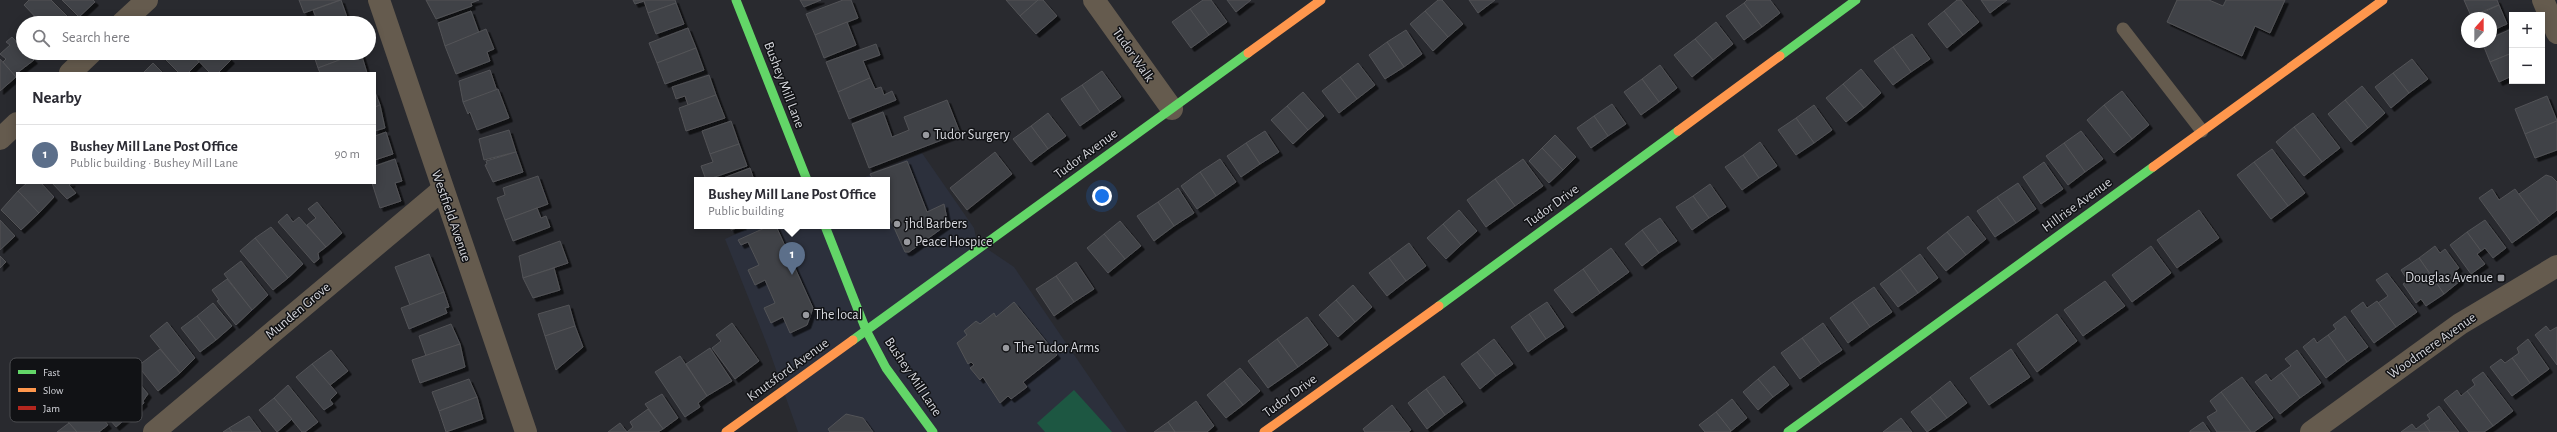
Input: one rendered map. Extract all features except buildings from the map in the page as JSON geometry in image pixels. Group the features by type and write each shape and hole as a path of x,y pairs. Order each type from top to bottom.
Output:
{"street":[{"path":"130,16 147,0"},
{"name":"Westfield Avenue","path":"379,0 442,190 526,432"},
{"name":"Bushey Mill Lane","path":"736,0 806,177"},
{"name":"Tudor Walk","path":"1094,0 1172,109"},
{"name":"Tudor Avenue","path":"866,330 1321,0"},
{"name":"Tudor Drive","path":"1264,432 1433,311 1856,0"},
{"name":"Hillrise Avenue","path":"1788,432 2383,0"},
{"path":"2543,0 2557,33"},
{"path":"71,72 84,60"},
{"path":"0,139 16,124"},
{"name":"Munden Grove","path":"154,432 442,190"},
{"name":"Bushey Mill Lane","path":"826,229 866,330 886,368 933,432"},
{"name":"Woodmere Avenue","path":"2311,432 2460,324 2557,266"},
{"name":"Knutsford Avenue","path":"726,432 866,330"}],"lane":[{"path":"2123,29 2202,131"}],"shaded area":[{"path":"922,153 974,228 977,242 1014,267 1127,432 798,432 768,347 725,239 747,229 890,229 890,177 865,177"}],"green space":[{"path":"1074,390 1112,432 1045,432 1037,423"}],"traffic: fast":[{"path":"736,0 806,177"},
{"path":"1780,56 1856,0"},
{"path":"853,340 1248,53"},
{"path":"1439,306 1678,131"},
{"path":"1788,432 2153,167"},
{"path":"826,229 866,330 886,368 933,432"}],"traffic: slow":[{"path":"1248,53 1321,0"},
{"path":"2153,167 2383,0"},
{"path":"1678,131 1780,56"},
{"path":"1264,432 1439,306"},
{"path":"726,432 853,340"}],"place":[{"name":"Tudor Surgery","path":"926,135"},
{"name":"jhd Barbers","path":"897,224"},
{"name":"Peace Hospice","path":"907,242"},
{"name":"Bushey Mill Lane Post Office","path":"792,275"},
{"name":"Douglas Avenue","path":"2501,278"},
{"name":"The local","path":"806,315"},
{"name":"The Tudor Arms","path":"1006,348"}]}
